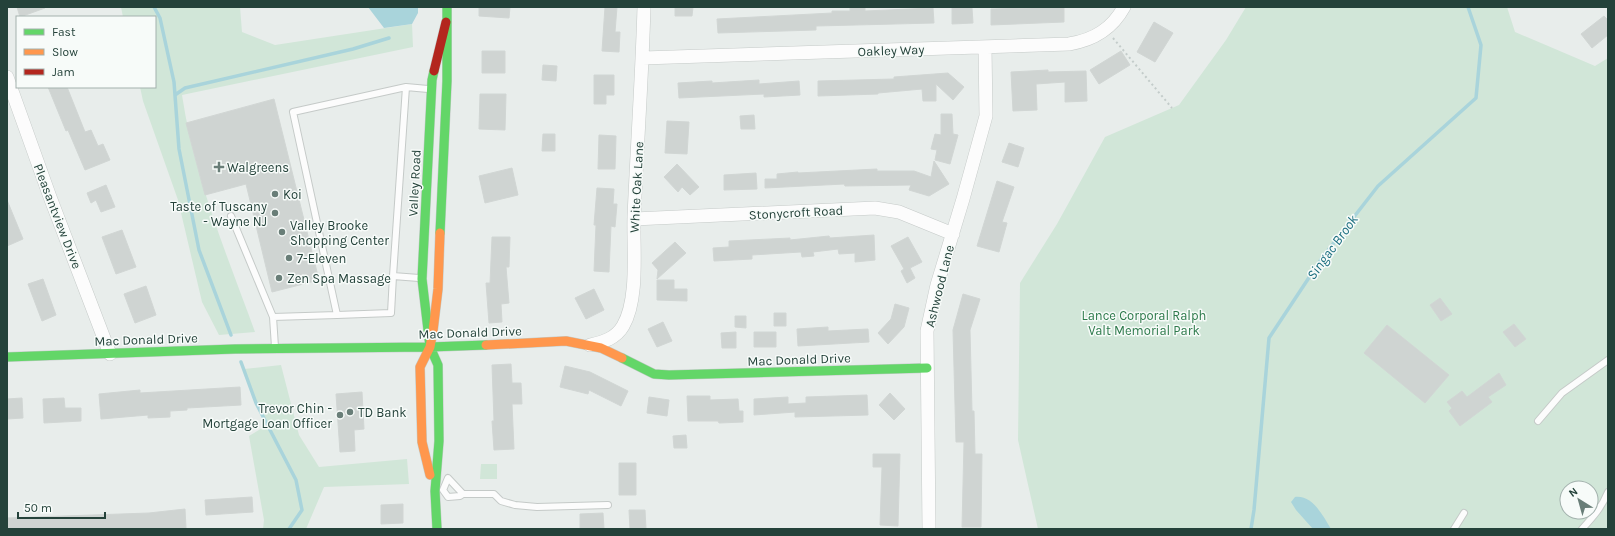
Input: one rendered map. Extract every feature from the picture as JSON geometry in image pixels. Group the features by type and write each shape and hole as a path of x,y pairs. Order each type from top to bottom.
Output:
{"main road":[{"name":"Valley Road","path":"439,491 422,442 420,367 430,347 438,289 447,81 447,7"},
{"name":"Valley Road","path":"437,529 439,491 438,365 430,347 422,279 432,80 446,22"},
{"name":"Mac Donald Drive","path":"7,357 275,348 430,347 566,341 590,345 613,353 654,374 669,375 927,368"}],"street":[{"name":"White Oak Lane","path":"590,345 602,343 615,335 623,327 628,316 632,296 644,7"},
{"name":"Oakley Way","path":"643,58 1069,44 1094,38 1106,30 1120,15 1124,7"},
{"name":"Ashwood Lane","path":"929,529 926,346 929,316 986,116 985,47"},
{"name":"Pleasantview Drive","path":"7,77 50,197 110,354"},
{"name":"Stonycroft Road","path":"634,219 875,208 900,212 952,234"}],"lane":[{"path":"337,315 292,112 406,87 432,90"},
{"path":"273,317 391,314 406,87"},
{"path":"231,216 273,317 275,348"},
{"path":"393,276 422,279"},
{"path":"1538,421 1562,393 1608,360"},
{"path":"463,494 448,478 439,491 448,497 460,496 463,494 494,494 501,501 515,505 537,507 608,505"},
{"path":"1582,529 1597,513 1605,501 1608,492"},
{"path":"1454,529 1464,513"}],"path":[{"path":"1106,30 1172,108"}],"green space":[{"path":"121,7 240,7 242,32 275,45 412,24 413,47 182,95 187,126 203,186 212,215 255,332 219,335 202,302 178,200 143,101 140,88 156,88 156,16 123,16"},
{"name":"Lance Corporal Ralph Valt Memorial Park","path":"1246,7 1507,7 1515,32 1595,66 1608,58 1608,529 1038,529 1018,440 1020,283 1057,224 1105,137 1179,105 1226,40"},
{"path":"281,365 299,435 319,467 407,459 409,484 324,487 306,529 263,529 264,520 249,436 267,425 256,403 244,369"},
{"path":"481,464 497,464 497,479 480,479"}],"water":[{"path":"368,7 418,7 418,13 412,24 384,28"},
{"path":"1295,497 1307,499 1317,507 1331,529 1313,529 1291,502"}],"building":[{"path":"17,7 45,8 23,16 20,16"},
{"path":"479,7 510,7 509,18 479,16"},
{"path":"605,7 617,7 615,32 620,32 619,52 602,51"},
{"path":"675,7 693,7 692,16 675,16"},
{"path":"850,7 865,7 865,11 933,8 934,23 816,26 816,30 718,33 717,19 832,13 832,11 850,11"},
{"path":"952,7 972,8 973,23 952,24"},
{"path":"1030,7 1064,7 1064,22 991,25 991,9 1031,8"},
{"path":"1604,16 1608,20 1608,35 1592,48 1581,34"},
{"path":"1154,22 1173,33 1155,62 1137,52"},
{"path":"482,51 505,51 505,73 482,73"},
{"path":"1121,51 1130,65 1099,84 1090,70"},
{"path":"543,65 557,66 556,81 542,80"},
{"path":"1048,70 1048,72 1086,71 1087,101 1065,102 1065,82 1036,84 1037,110 1013,111 1011,72"},
{"path":"948,73 964,87 953,100 936,84 936,101 923,101 922,89 878,94 818,96 818,81 894,79 894,77"},
{"path":"594,75 614,75 614,95 606,95 606,104 594,104"},
{"path":"759,80 759,84 799,81 800,95 764,97 764,94 679,98 678,83 712,81 712,83"},
{"path":"48,88 67,88 85,132 91,130 98,146 103,144 110,160 85,170 68,130 66,131"},
{"path":"480,94 506,94 505,130 479,129"},
{"path":"274,99 319,280 272,292 246,184 205,195 186,123"},
{"path":"941,114 952,114 953,134 958,135 950,164 935,160 937,150 931,149 935,134 941,135"},
{"path":"754,115 755,129 741,129 740,116"},
{"path":"667,121 689,122 687,154 665,153"},
{"path":"543,134 555,134 555,151 542,151"},
{"path":"599,135 616,136 615,169 598,169"},
{"path":"1009,143 1024,148 1018,167 1002,162"},
{"path":"934,161 949,184 929,196 909,190 911,185 845,186 844,184 765,188 765,179 777,179 777,174 798,172 877,169 877,171 914,171 931,177"},
{"path":"677,164 699,187 690,195 682,187 678,192 664,177"},
{"path":"512,168 518,195 485,203 479,176"},
{"path":"756,173 757,189 724,190 724,175"},
{"path":"997,181 1014,187 1002,222 1007,223 999,252 977,246"},
{"path":"106,185 115,207 101,212 96,200 91,203 87,193"},
{"path":"597,188 614,189 613,204 617,204 615,227 611,226 609,272 594,271 596,225 594,225"},
{"path":"7,200 23,239 7,246"},
{"path":"122,230 136,267 116,274 102,237"},
{"path":"874,235 875,260 855,262 855,253 839,254 838,249 813,252 814,256 802,257 801,252 752,255 752,259 714,261 713,248 729,247 729,241 790,238 790,240 829,236 830,238"},
{"path":"492,237 510,237 509,267 506,267 509,303 501,304 502,322 489,323 486,283 490,283"},
{"path":"908,237 922,262 910,268 915,278 907,283 901,271 904,269 891,246"},
{"path":"675,242 686,253 657,279 658,270 652,263"},
{"path":"43,279 56,315 42,321 28,284"},
{"path":"657,280 674,280 674,289 687,289 687,301 657,300"},
{"path":"146,286 156,315 135,323 124,294"},
{"path":"594,289 604,310 586,319 575,298"},
{"path":"963,294 980,299 970,330 972,411 974,411 975,454 982,454 981,527 962,527 964,442 956,442 953,330"},
{"path":"1440,298 1452,314 1441,321 1430,305"},
{"path":"895,304 909,308 904,327 888,344 878,333 891,319"},
{"path":"774,313 786,313 786,326 774,326"},
{"path":"735,316 746,316 746,328 735,327"},
{"path":"663,322 672,341 657,347 648,329"},
{"path":"1514,324 1526,339 1515,347 1503,332"},
{"path":"1387,325 1449,375 1425,403 1364,353"},
{"path":"828,327 828,331 868,329 869,342 798,346 797,329"},
{"path":"736,332 736,348 722,348 721,333"},
{"path":"754,332 776,332 776,347 754,347"},
{"path":"511,364 512,383 521,383 522,404 512,404 514,449 494,450 492,421 494,421 492,365"},
{"path":"565,366 590,372 628,391 621,406 589,390 588,394 560,387"},
{"path":"1499,373 1506,385 1488,397 1492,402 1460,426 1449,411 1452,408 1447,402 1462,391 1467,397"},
{"path":"240,387 241,405 187,408 187,410 170,411 170,417 148,418 148,415 101,419 99,394 140,390 140,393"},
{"name":"TD Bank","path":"362,392 364,429 354,430 355,451 340,452 336,394"},
{"path":"890,393 905,409 894,420 879,405"},
{"path":"867,395 868,415 795,417 795,412 754,415 754,399 788,397 788,404 806,403 806,397"},
{"path":"687,396 710,396 710,400 738,399 739,411 743,411 743,422 719,423 718,421 688,421"},
{"path":"649,397 669,400 667,416 647,413"},
{"path":"22,398 23,418 7,419 7,399"},
{"path":"64,398 65,408 81,408 81,421 44,423 43,399"},
{"path":"686,435 687,448 674,448 673,436"},
{"path":"873,454 900,454 898,526 880,525 882,467 873,467"},
{"path":"619,463 636,463 636,495 619,495"},
{"path":"252,497 253,512 206,515 205,500"},
{"path":"403,504 403,523 381,524 381,505"},
{"path":"185,509 186,528 7,529 7,518 149,513"},
{"path":"629,510 645,510 646,529 630,529"},
{"path":"603,513 604,529 580,529 580,514"}],"waterway":[{"path":"154,7 160,18 174,82 179,149 199,250 231,335"},
{"name":"Singac Brook","path":"1251,529 1254,510 1269,338 1322,258 1378,186 1476,98 1481,45 1468,7"},
{"path":"175,95 185,88 353,49 389,38"},
{"path":"241,362 256,403 296,480 302,510 289,529"}],"traffic: fast":[{"path":"440,233 447,81 447,7"},
{"path":"434,71 432,80 422,279 430,347 438,365 439,441 435,491 437,529"},
{"path":"7,357 235,349 486,345"},
{"path":"622,358 654,374 669,375 927,368"}],"traffic: slow":[{"path":"430,475 422,442 420,367 430,347 433,331 438,289 440,233"},
{"path":"486,345 566,341 601,348 622,358"}],"traffic: jam":[{"path":"434,71 446,22"}],"place":[{"name":"Walgreens","path":"219,167"},
{"name":"Koi","path":"275,194"},
{"name":"Taste of Tuscany - Wayne NJ","path":"275,213"},
{"name":"Valley Brooke Shopping Center","path":"282,232"},
{"name":"7-Eleven","path":"289,258"},
{"name":"Zen Spa Massage","path":"279,278"},
{"name":"TD Bank","path":"350,412"},
{"name":"Trevor Chin - Mortgage Loan Officer","path":"340,415"}]}
